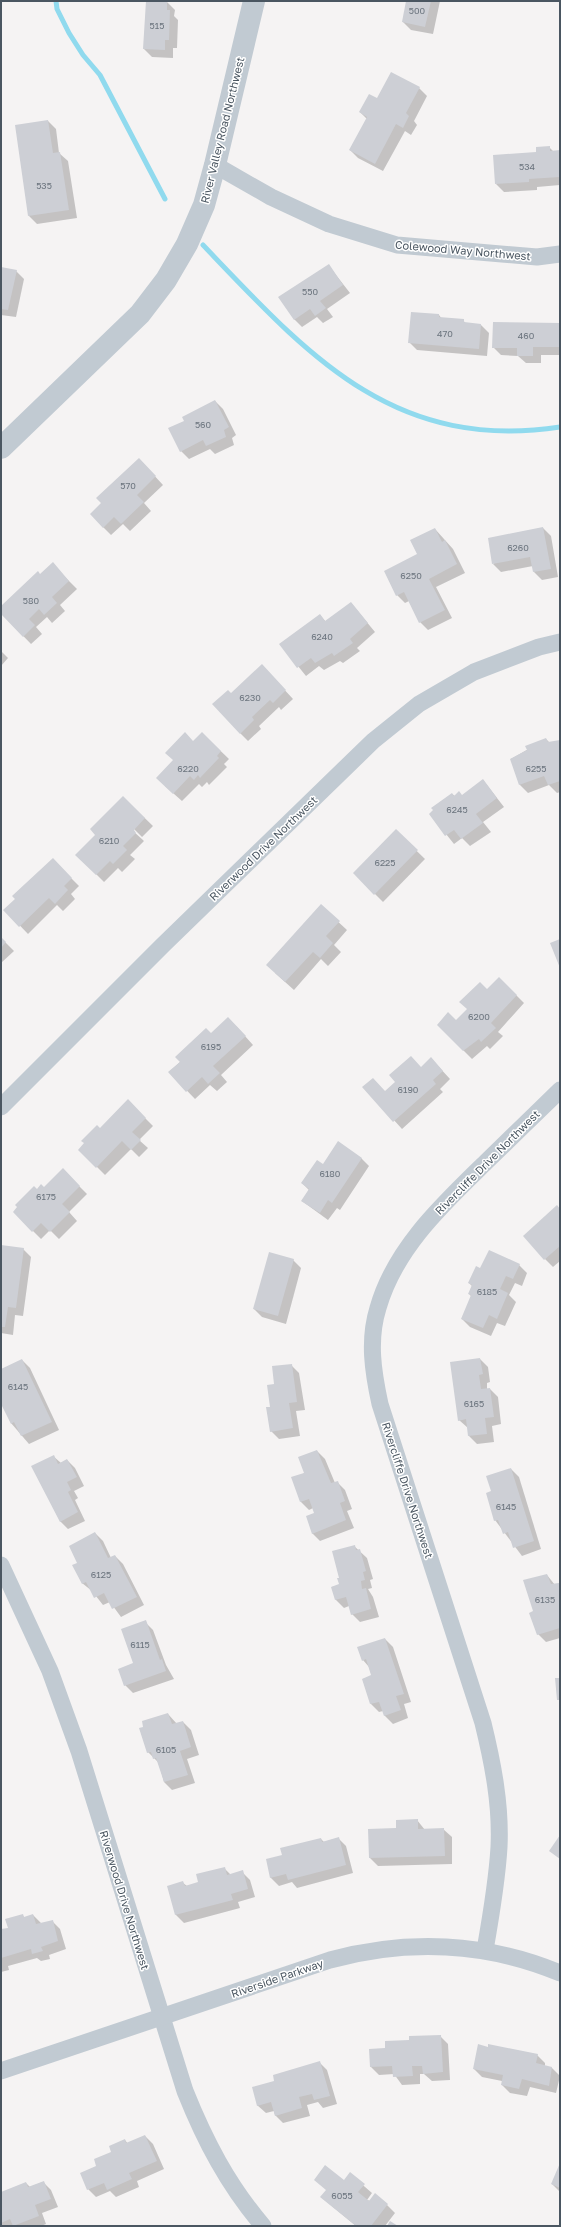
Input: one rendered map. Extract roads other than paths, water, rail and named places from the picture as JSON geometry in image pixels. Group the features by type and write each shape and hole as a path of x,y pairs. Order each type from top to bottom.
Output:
{"street":[{"name":"River Valley Road Northwest","path":"1,448 140,314 157,291 187,244 204,205 254,1"},
{"name":"Colewood Way Northwest","path":"215,164 271,197 329,224 397,245 537,257 560,254"},
{"name":"Riverwood Drive Northwest","path":"1,1107 163,945 373,741 419,704 474,672 539,647 560,642"},
{"name":"Rivercliffe Drive Northwest","path":"485,1950 495,1888 499,1846 498,1804 491,1756 483,1723 380,1404 373,1372 372,1342 380,1302 387,1281 402,1254 448,1199 560,1090"},
{"name":"Riverwood Drive Northwest","path":"1,1565 50,1671 79,1751 185,2091 200,2130 222,2172 245,2206 263,2226"},
{"name":"Riverside Parkway","path":"1,2071 357,1952 389,1947 426,1945 485,1950 542,1966 560,1973"}],"waterway":[{"path":"56,1 57,9 69,33 83,55 100,75 165,199"},
{"path":"203,245 280,323 318,358 358,387 401,409 449,425 501,431 560,427"}]}
